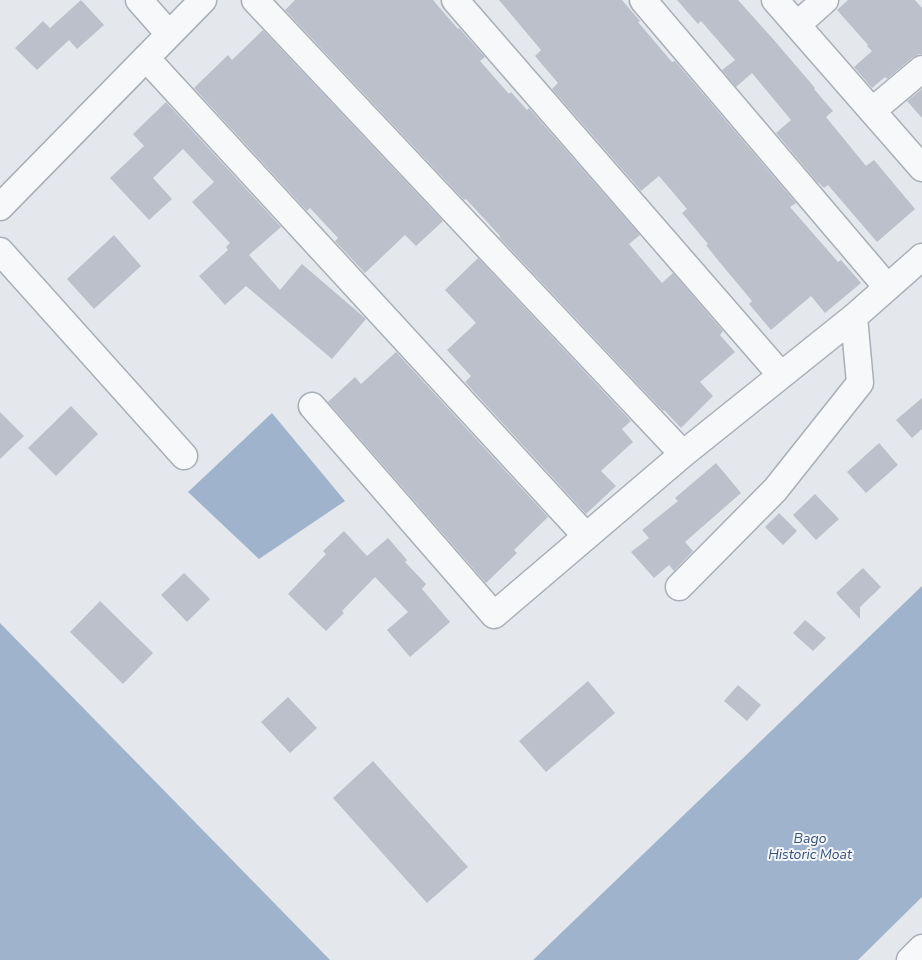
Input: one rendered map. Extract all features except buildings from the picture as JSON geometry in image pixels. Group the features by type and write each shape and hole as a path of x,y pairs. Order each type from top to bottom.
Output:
{"street":[{"path":"139,0 169,34"},
{"path":"5,192 146,58 203,0"},
{"path":"256,0 683,454"},
{"path":"455,0 780,375"},
{"path":"643,0 887,287"},
{"path":"775,0 922,168"},
{"path":"797,25 825,0"},
{"path":"146,58 586,536"},
{"path":"872,111 922,69"},
{"path":"0,251 184,456"},
{"path":"312,406 494,615 683,454 854,317 922,257"},
{"path":"679,587 775,490 860,383 854,317"},
{"path":"910,960 922,948"}],"water":[{"path":"272,413 345,501 259,559 188,492"},
{"name":"Bago Historic Moat","path":"922,586 922,897 858,960 533,960"},
{"path":"0,623 330,960 0,960"}]}
